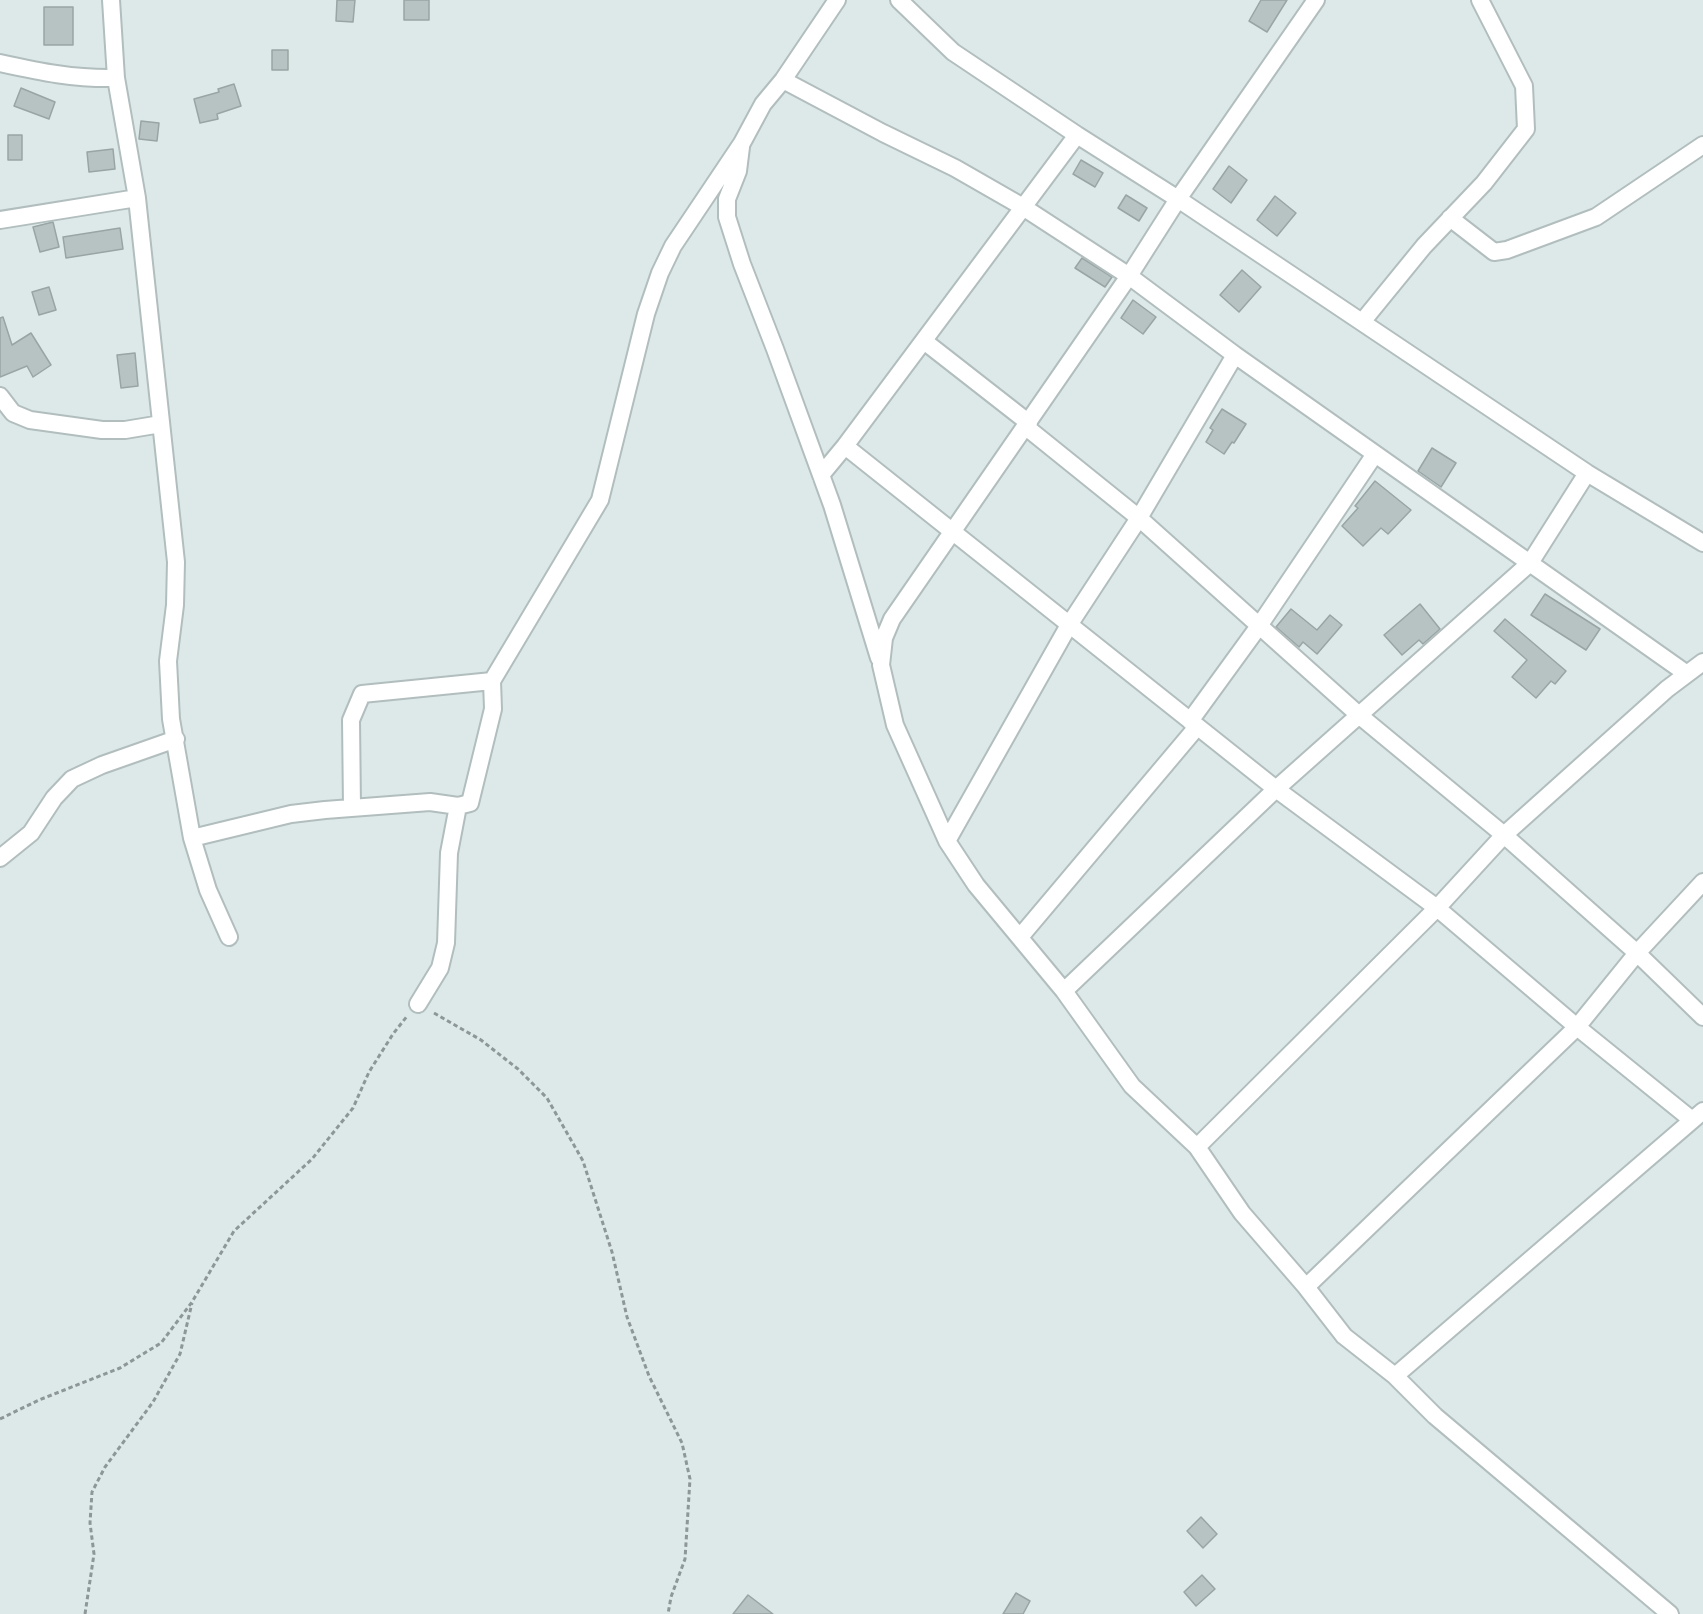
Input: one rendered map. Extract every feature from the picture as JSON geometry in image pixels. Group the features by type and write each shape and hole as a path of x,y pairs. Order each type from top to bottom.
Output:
{"street":[{"path":"111,0 116,78 137,198 176,562 175,605 168,660 171,718 192,838 208,890 229,937"},
{"path":"192,838 291,814 430,802 458,806 470,803 493,709 492,681 600,500 646,314 660,273 673,246 742,142 763,104 783,80 837,0"},
{"path":"899,0 953,52 1178,199 1587,473 1703,543"},
{"path":"881,664 884,638 892,619 954,532 1129,276 1178,199 1316,0"},
{"path":"1362,322 1424,246 1484,183 1526,129 1524,86 1480,0"},
{"path":"0,63 82,79 116,78"},
{"path":"783,80 955,168 1023,207 1129,276 1235,355 1687,674"},
{"path":"821,475 1077,135"},
{"path":"742,142 738,171 728,199 728,216 742,264 821,475 881,664 895,725 946,841 976,885 1064,991 1132,1086 1197,1147 1242,1213 1306,1287 1344,1336 1395,1376 1435,1416 1670,1614"},
{"path":"1450,218 1494,252 1507,250 1596,217 1703,145"},
{"path":"0,220 137,198"},
{"path":"924,340 1139,518 1360,716 1504,835 1637,953 1703,1017"},
{"path":"946,841 1070,625 1139,518 1235,355"},
{"path":"0,396 13,413 30,420 102,430 125,430 161,424"},
{"path":"845,446 1276,789 1437,908 1577,1027 1698,1116 1395,1376"},
{"path":"1020,937 1194,724 1375,454"},
{"path":"1064,991 1276,789 1530,563 1587,473"},
{"path":"1197,1147 1437,908 1504,835 1667,689 1703,662"},
{"path":"352,807 351,720 362,694 492,681"},
{"path":"0,858 31,833 54,798 72,779 102,765 176,739"},
{"path":"418,1004 440,968 446,943 449,853 458,806"},
{"path":"1306,1287 1577,1027 1637,953 1703,882"}],"path":[{"path":"0,1419 39,1400 120,1368 161,1343 192,1302 234,1231 312,1159 353,1108 369,1072 393,1034 418,1004 481,1040 518,1070 547,1098 583,1161 612,1252 627,1317 649,1376 682,1443 690,1479 685,1559 671,1597 668,1614"},
{"path":"85,1614 94,1554 90,1523 92,1492 105,1467 153,1402 180,1354 192,1302"}],"building":[{"path":"337,0 355,0 353,22 336,21"},
{"path":"404,0 429,0 429,20 404,20"},
{"path":"1261,0 1287,0 1267,32 1249,21"},
{"path":"44,7 73,7 73,45 44,45"},
{"path":"272,50 288,50 288,70 272,70"},
{"path":"234,84 241,106 217,114 218,119 200,123 194,99 219,92 218,89"},
{"path":"21,88 55,102 49,119 14,106"},
{"path":"141,121 159,123 157,141 139,139"},
{"path":"8,135 22,135 22,160 8,160"},
{"path":"113,149 115,169 89,172 87,152"},
{"path":"1081,160 1103,173 1095,187 1073,174"},
{"path":"1229,166 1247,180 1231,203 1213,189"},
{"path":"1126,195 1147,208 1139,221 1118,208"},
{"path":"1275,196 1296,213 1277,236 1257,220"},
{"path":"53,222 59,247 40,252 33,227"},
{"path":"120,228 123,249 66,258 63,237"},
{"path":"1082,258 1112,277 1105,287 1075,268"},
{"path":"1242,270 1261,287 1239,312 1220,295"},
{"path":"49,287 56,310 39,315 32,292"},
{"path":"1133,300 1156,317 1143,334 1121,318"},
{"path":"3,317 12,345 31,333 51,365 33,377 27,366 0,377 0,318"},
{"path":"135,353 138,386 121,388 117,355"},
{"path":"1222,409 1246,424 1224,454 1206,442 1213,430 1210,428"},
{"path":"1432,448 1456,463 1441,487 1418,471"},
{"path":"1375,481 1411,510 1388,534 1381,528 1363,546 1342,526 1358,508 1355,506"},
{"path":"1545,594 1600,629 1586,650 1531,615"},
{"path":"1420,604 1440,629 1423,644 1419,640 1402,655 1384,635"},
{"path":"1291,609 1317,630 1330,615 1342,625 1317,654 1303,642 1299,647 1276,627"},
{"path":"1505,619 1566,671 1555,684 1551,681 1536,698 1512,677 1527,660 1494,631"},
{"path":"1201,1517 1217,1534 1203,1548 1187,1531"},
{"path":"1202,1575 1215,1589 1196,1606 1184,1592"},
{"path":"1016,1593 1030,1601 1023,1614 1003,1614"},
{"path":"748,1595 773,1614 733,1614"}]}
